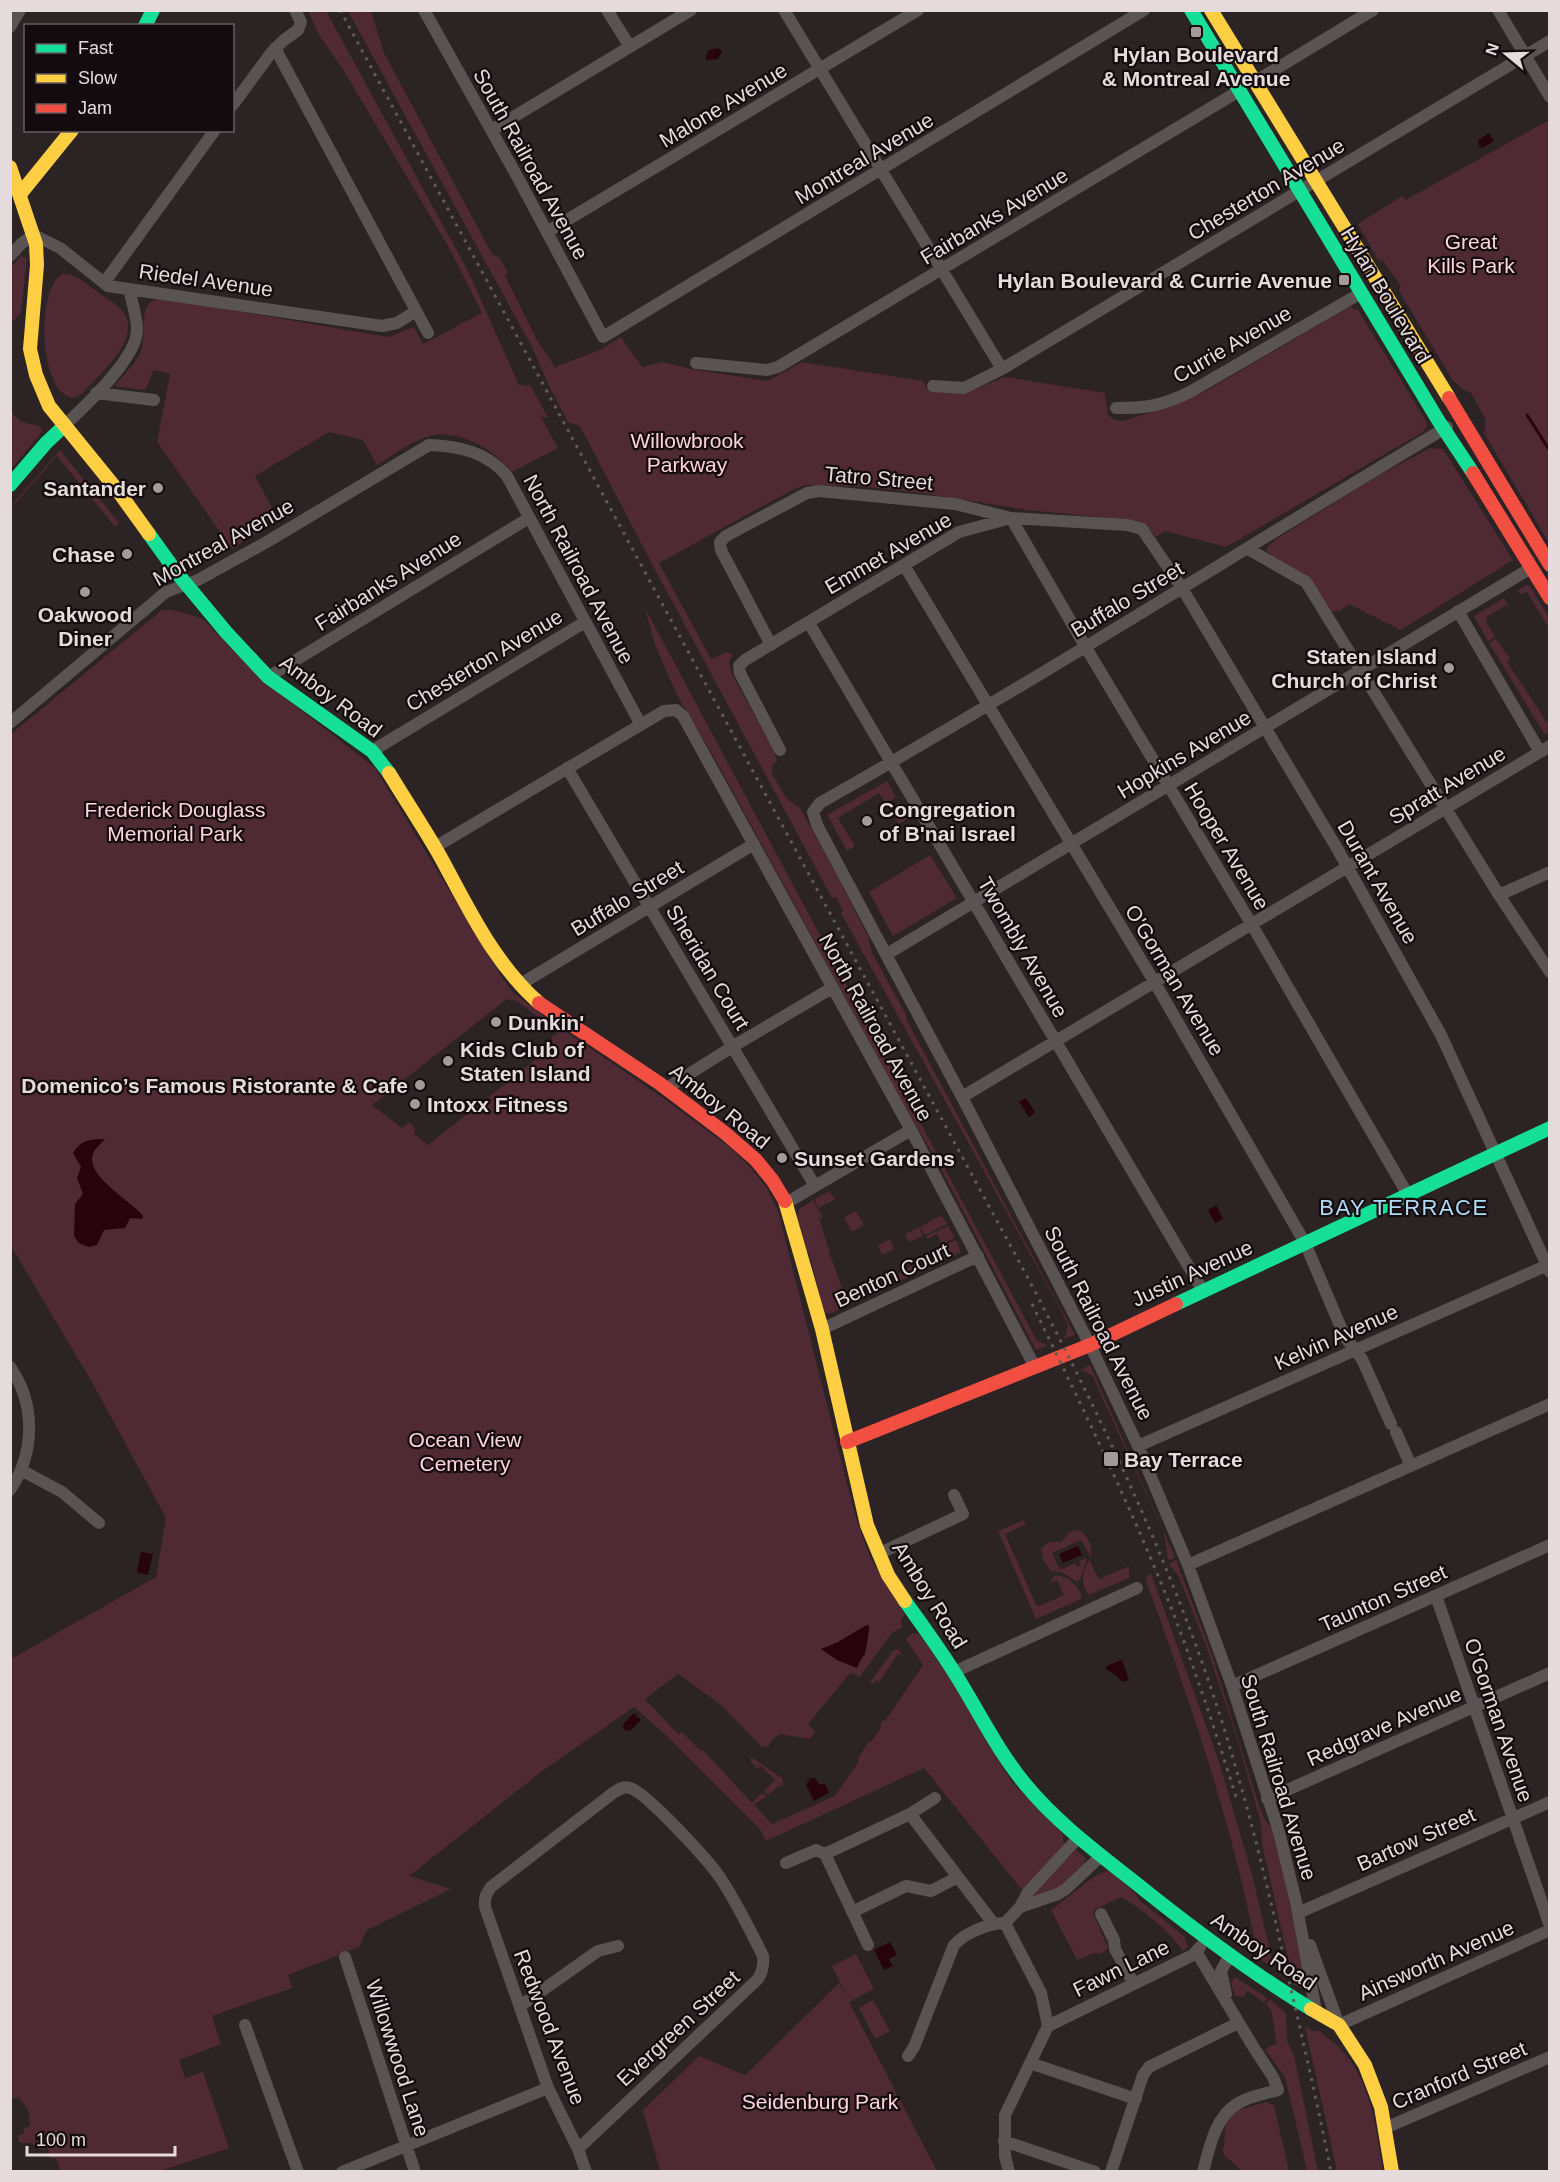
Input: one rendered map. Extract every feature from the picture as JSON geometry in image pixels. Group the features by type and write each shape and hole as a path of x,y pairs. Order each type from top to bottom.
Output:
{"main road":[{"path":"146,24 153,10"},
{"name":"Hylan Boulevard","path":"1191,10 1443,429 1484,490 1550,598"},
{"name":"Hylan Boulevard","path":"1211,10 1317,180 1550,565"},
{"path":"21,193 70,132"},
{"name":"Amboy Road","path":"10,167 34,235 38,265 31,321 30,352 47,401 118,491 187,585 226,632 268,677 372,751 391,774 493,951 519,985 545,1008 667,1088 756,1160 772,1181 786,1203 822,1329 867,1525 878,1554 905,1601 954,1672 1011,1765 1032,1792 1078,1838 1206,1939 1272,1985 1339,2025 1360,2057 1375,2086 1392,2172"},
{"path":"10,485 46,443 65,425"},
{"name":"Justin Avenue","path":"847,1442 1090,1345 1550,1128"}],"street":[{"path":"10,27 20,10"},
{"path":"234,103 275,48 295,34 300,27 295,10"},
{"name":"South Railroad Avenue","path":"424,10 492,130 603,337"},
{"path":"607,10 630,47"},
{"path":"492,130 691,10"},
{"path":"784,10 1002,369 964,388 933,386"},
{"name":"Malone Avenue","path":"547,232 918,10"},
{"name":"Montreal Avenue","path":"603,337 1144,10"},
{"path":"1256,81 1373,10"},
{"path":"1497,10 1550,97"},
{"name":"Chesterton Avenue","path":"1002,369 1550,42"},
{"path":"275,48 428,333"},
{"name":"Fairbanks Avenue","path":"696,363 767,370 778,367 1239,91"},
{"path":"104,283 214,132"},
{"path":"10,256 21,243 34,235"},
{"name":"Riedel Avenue","path":"34,235 60,248 108,286 382,326 397,322 416,311"},
{"path":"65,425 128,357 135,344 137,325 129,289"},
{"name":"Currie Avenue","path":"1116,408 1139,408 1164,404 1182,396 1361,293"},
{"path":"96,393 154,400"},
{"name":"Buffalo Street","path":"813,812 820,803 892,763 1461,418"},
{"name":"Montreal Avenue","path":"10,723 166,592 187,585 265,543 429,445"},
{"name":"North Railroad Avenue","path":"429,445 459,448 487,458 507,476 641,725 664,711 676,710 683,716 911,1130 1035,1366"},
{"name":"Tatro Street","path":"771,645 721,550 720,542 726,536 807,493 819,491 955,504 1011,518"},
{"name":"Fairbanks Avenue","path":"268,677 529,518"},
{"name":"Emmet Avenue","path":"780,750 740,673 739,666 771,645 959,532 1011,518 1127,525 1142,529"},
{"name":"Hooper Avenue","path":"1011,518 1252,925 1408,1195"},
{"name":"Durant Avenue","path":"1142,529 1182,588 1348,868 1436,1024 1548,1267"},
{"path":"1248,549 1306,582 1498,895 1550,972"},
{"name":"O'Gorman Avenue","path":"904,565 1155,983 1305,1243 1345,1337 1362,1359 1411,1466"},
{"name":"Hopkins Avenue","path":"887,954 1531,568"},
{"path":"1458,611 1545,749"},
{"name":"Chesterton Avenue","path":"372,751 585,622"},
{"name":"Twombly Avenue","path":"809,623 1203,1291"},
{"path":"435,848 641,725"},
{"name":"Spratt Avenue","path":"962,1097 1545,749"},
{"name":"Sheridan Court","path":"567,768 815,1186"},
{"name":"South Railroad Avenue","path":"813,812 817,825 887,954 1090,1345 1138,1446 1188,1564 1232,1686 1289,1869 1316,2011"},
{"name":"Buffalo Street","path":"519,985 754,844"},
{"path":"1498,895 1550,872"},
{"path":"667,1088 832,988"},
{"path":"786,1203 911,1130"},
{"name":"Benton Court","path":"822,1329 978,1256"},
{"name":"Kelvin Avenue","path":"1138,1446 1548,1267"},
{"path":"10,1367 20,1384 29,1413 28,1446 21,1470 10,1490"},
{"path":"1188,1564 1550,1404"},
{"path":"21,1470 62,1492 99,1522"},
{"path":"878,1554 963,1514 954,1495"},
{"name":"Taunton Street","path":"1232,1686 1550,1545"},
{"path":"954,1672 1137,1588"},
{"name":"O'Gorman Avenue","path":"1436,1596 1550,1928"},
{"name":"Redgrave Avenue","path":"1267,1799 1550,1673"},
{"name":"Evergreen Street","path":"485,1894 490,1887 613,1793 627,1787 646,1800 705,1857 722,1880 763,1956 763,1971 758,1979 578,2148"},
{"path":"825,1854 910,1814 935,1798"},
{"name":"Bartow Street","path":"1298,1913 1550,1802"},
{"path":"910,1814 958,1877 999,1923 1041,1993 1048,2026 1005,2115 1005,2156 1009,2172"},
{"path":"908,2056 954,1945 958,1940 999,1923 1020,1906 1028,1892 1078,1838"},
{"path":"786,1863 816,1850 825,1854 868,1945"},
{"path":"1020,1906 1050,1897 1066,1889 1101,1856"},
{"path":"852,1912 906,1886 931,1891 958,1877"},
{"name":"Redwood Avenue","path":"485,1894 485,1907 549,2088 578,2148 586,2172"},
{"name":"South Railroad Avenue","path":"1298,1913 1339,2025"},
{"path":"1101,1914 1114,1940 1114,1949 1134,1984"},
{"name":"Ainsworth Avenue","path":"1339,2025 1550,1928"},
{"name":"Fawn Lane","path":"1048,2026 1197,1953 1206,1939"},
{"path":"520,2006 598,1951 618,1946"},
{"path":"1197,1953 1273,2077 1278,2090 1245,2100 1229,2109 1217,2128 1203,2172"},
{"path":"1229,2004 1221,1971 1230,1955"},
{"name":"Willowwood Lane","path":"345,1957 415,2172"},
{"path":"1112,2172 1143,2075 1149,2067 1238,2023"},
{"path":"245,2025 298,2172"},
{"name":"Cranford Street","path":"1385,2128 1550,2057"},
{"path":"1030,2063 1136,2099"},
{"path":"342,2172 549,2088"},
{"path":"1004,2141 1095,2172"}],"green space":[{"path":"308,11 326,11 468,271 519,385 531,386 548,418 541,417 558,448 512,472 494,455 473,442 462,437 438,435 413,443 377,465 363,440 329,432 255,476 278,519 232,549 157,442 170,374 154,370 145,390 114,386 141,351 145,312 153,300 161,298 388,337 414,327 423,344 482,313 448,246 345,73 318,33"},
{"name":"Willowbrook Parkway","path":"348,11 371,11 384,53 492,254 500,258 508,273 505,276 537,340 555,367 600,350 621,337 642,367 663,362 691,369 768,381 802,362 923,381 928,390 962,394 1005,377 1105,393 1108,415 1115,420 1123,421 1176,404 1206,391 1351,306 1358,310 1428,424 1423,432 1226,547 1165,531 1156,537 1147,527 1109,518 1027,510 868,487 805,485 659,563 711,659 727,652 733,655 729,661 731,672 774,751 777,761 772,765 772,774 787,799 800,808 823,849 868,936 873,955 906,1014 907,1021 1075,1335 1064,1339 1068,1325 1056,1301 841,913 843,911 836,897 832,898 580,426 568,422 532,347"},
{"name":"Great Kills Park","path":"1549,120 1549,543 1484,433 1486,420 1471,393 1461,388 1452,379 1399,291 1401,286 1383,261 1378,260 1358,224 1402,196 1406,200"},
{"path":"21,256 27,258 21,313 11,323 11,267"},
{"path":"62,274 77,277 116,304 124,313 128,323 123,345 116,356 82,394 74,398 62,393 54,380 45,341 48,300 53,284"},
{"path":"11,412 21,422 40,426 42,430 11,469"},
{"path":"1430,448 1443,449 1513,560 1401,630 1349,604 1340,611 1331,612 1309,579 1267,552 1267,548 1276,539 1378,476"},
{"path":"60,450 119,523 115,527 57,456 12,505"},
{"path":"1527,585 1530,586 1549,618 1549,629 1527,592 1520,594 1517,591"},
{"path":"1504,598 1509,607 1505,606 1486,617 1495,637 1488,641 1474,616"},
{"path":"645,608 1037,1341 1048,1345 1036,1350 939,1165 715,759 677,695 655,645"},
{"name":"Ocean View Cemetery","path":"162,610 173,610 202,618 261,679 375,768 503,979 513,992 545,1017 543,1021 517,1001 507,999 372,1105 402,1128 410,1122 415,1129 414,1134 428,1145 554,1045 551,1038 562,1029 728,1146 767,1188 778,1211 855,1515 870,1557 905,1615 901,1620 902,1627 891,1634 860,1677 850,1673 808,1725 816,1732 809,1739 780,1734 768,1747 761,1746 721,1705 678,1674 645,1699 679,1735 682,1732 701,1751 703,1750 752,1803 762,1793 767,1796 754,1805 772,1824 835,1796 859,1761 857,1760 869,1741 871,1742 881,1727 883,1720 885,1721 923,1665 906,1639 913,1633 919,1634 942,1664 1011,1781 1063,1834 1064,1845 1022,1890 924,1768 766,1841 760,1829 670,1739 634,1707 541,1772 409,1876 451,1889 367,1930 359,1947 288,1975 292,1988 212,2016 221,2044 179,2060 185,2078 203,2072 229,2148 160,2171 56,2171 60,2170 56,2158 51,2159 48,2149 42,2150 31,2143 20,2143 17,2136 24,2133 23,2129 30,2126 28,2110 19,2097 11,2099 11,1659 156,1577 166,1518 93,1384 11,1246 11,734"},
{"path":"1496,639 1510,659 1507,662 1546,722 1549,721 1549,732 1545,735 1489,643"},
{"path":"887,781 896,797 886,804 879,793 838,818 855,846 847,851 827,815"},
{"path":"899,802 909,818 899,824 889,809"},
{"path":"925,847 957,898 893,936 869,892 930,855"},
{"path":"830,1191 835,1200 818,1208 823,1217 820,1219 815,1199"},
{"path":"814,1200 829,1256 848,1305 830,1314 824,1312 796,1214 799,1209"},
{"path":"856,1211 864,1225 852,1232 844,1217"},
{"path":"942,1215 947,1224 925,1235 920,1227"},
{"path":"948,1226 955,1238 942,1244 937,1234 927,1239 926,1236"},
{"path":"919,1227 923,1236 909,1242 905,1234"},
{"path":"890,1239 894,1249 882,1255 878,1245"},
{"path":"956,1240 961,1252 942,1261 939,1254 945,1251 943,1246"},
{"path":"917,1263 923,1270 897,1282 894,1276"},
{"path":"850,1291 853,1295 861,1291 864,1297 849,1304 845,1293"},
{"path":"1090,1365 1175,1557 1170,1560 1164,1533 1092,1375 1080,1370"},
{"path":"1024,1520 1026,1524 1005,1534 1037,1607 1064,1595 1057,1580 1050,1583 1054,1576 1070,1580 1081,1594 1081,1599 1036,1619 998,1531"},
{"path":"1080,1530 1089,1542 1091,1557 1081,1540 1052,1553 1060,1570 1075,1563 1077,1567 1081,1565 1079,1561 1087,1558 1080,1580 1077,1582 1062,1572 1051,1571 1043,1560 1041,1549 1048,1542 1061,1542 1070,1532"},
{"path":"1089,1560 1099,1579 1129,1566 1129,1578 1089,1595 1084,1587 1083,1578"},
{"path":"1176,1560 1212,1655 1260,1809 1265,1820 1275,1832 1307,1986 1303,1989 1294,1985 1262,1844 1261,1823 1239,1745 1207,1648 1179,1577 1169,1564"},
{"path":"1151,1573 1219,1762 1252,1874 1274,1968 1258,1958 1224,1813 1194,1718 1145,1578"},
{"path":"897,1649 904,1656 898,1654 879,1682 876,1680 873,1684 870,1682 893,1651"},
{"path":"751,1757 783,1779 783,1788 780,1785 768,1795 764,1791 775,1780 761,1766 758,1769 751,1762"},
{"path":"1076,1850 1086,1858 1083,1865 1059,1889 1032,1898 1033,1892"},
{"path":"1109,1870 1135,1893 1139,1900 1184,1936 1188,1947 1183,1951 1155,1921 1121,1897 1094,1910 1093,1913 1108,1948 1101,1954 1094,1953 1077,1960 1051,1910 1095,1876"},
{"name":"Seidenburg Park","path":"856,1954 874,1989 849,2002 937,2171 660,2171 643,2110 699,2056 745,2075 839,1983 848,1999 832,1966"},
{"path":"1235,1977 1267,1998 1264,2003 1248,1991 1243,1997 1235,1995 1231,1983"},
{"path":"1269,1999 1286,2013 1287,2041 1294,2055 1318,2171 1307,2171 1285,2077 1265,2050 1277,2044 1271,2010 1266,2004"},
{"path":"873,2000 890,2031 875,2039 859,2008"},
{"path":"1305,2027 1319,2031 1338,2046 1358,2073 1370,2105 1383,2171 1337,2171"},
{"path":"1266,2102 1274,2105 1289,2171 1239,2171 1240,2169 1223,2154 1226,2122 1238,2110"}],"shaded area":[{"path":"718,48 722,51 718,59 706,60 709,50"},
{"path":"1489,133 1494,141 1482,148 1479,147 1478,140"},
{"path":"1026,1098 1035,1112 1030,1117 1019,1102"},
{"path":"105,1139 93,1154 92,1162 96,1171 110,1187 143,1216 142,1219 130,1218 125,1228 104,1230 97,1245 89,1247 79,1243 74,1236 75,1204 83,1194 77,1178 81,1167 73,1153 79,1145 86,1141"},
{"path":"1216,1205 1223,1219 1215,1223 1208,1210"},
{"path":"1078,1546 1082,1555 1063,1563 1059,1554"},
{"path":"141,1552 153,1554 148,1575 137,1572"},
{"path":"869,1625 865,1654 857,1668 837,1660 821,1649 838,1642"},
{"path":"1122,1660 1129,1680 1122,1682 1106,1669 1106,1666"},
{"path":"634,1713 641,1720 631,1730 626,1731 623,1728 624,1723"},
{"path":"810,1778 815,1778 819,1784 826,1785 829,1793 814,1801 806,1785"},
{"path":"890,1942 897,1955 889,1959 893,1966 884,1970 874,1950"}],"waterway":[{"path":"1527,415 1550,451"}],"railway":[{"path":"340,10 1029,1280 1123,1470 1185,1616 1227,1737 1248,1810 1275,1921 1331,2172"},
{"path":"1032,1304 1106,1458 1158,1575 1191,1660 1236,1797"}],"traffic: fast":[{"path":"146,24 153,10"},
{"path":"1191,10 1438,420 1473,473"},
{"path":"10,485 46,443 65,425"},
{"path":"149,534 177,573 226,632 268,677 372,751 389,773"},
{"path":"1176,1304 1550,1128"},
{"path":"905,1601 948,1663 1005,1758 1037,1798 1064,1825 1158,1901 1244,1965 1311,2009"}],"traffic: slow":[{"path":"1211,10 1449,398"},
{"path":"21,193 70,132"},
{"path":"10,167 36,244 37,265 30,349 36,375 49,406 118,491 149,534"},
{"path":"389,773 434,846 483,934 508,970 539,1003"},
{"path":"785,1201 822,1329 867,1525 888,1575 905,1601"},
{"path":"1311,2009 1339,2025 1365,2065 1381,2107 1392,2172"}],"traffic: jam":[{"path":"1449,398 1550,565"},
{"path":"1473,473 1550,598"},
{"path":"539,1003 659,1083 725,1133 756,1160 785,1201"},
{"path":"847,1442 1090,1345 1176,1304"}],"place":[{"name":"Hylan Boulevard & Montreal Avenue","path":"1196,32"},
{"name":"Hylan Boulevard & Currie Avenue","path":"1344,280"},
{"name":"Santander","path":"158,488"},
{"name":"Chase","path":"127,554"},
{"name":"Oakwood Diner","path":"85,592"},
{"name":"Staten Island Church of Christ","path":"1449,668"},
{"name":"Congregation of B'nai Israel","path":"867,821"},
{"name":"Dunkin'","path":"496,1022"},
{"name":"Kids Club of Staten Island","path":"448,1061"},
{"name":"Domenico’s Famous Ristorante & Cafe","path":"420,1085"},
{"name":"Intoxx Fitness","path":"415,1104"},
{"name":"Sunset Gardens","path":"782,1158"},
{"name":"Bay Terrace","path":"1111,1459"}],"district":[{"name":"BAY TERRACE","path":"1404,1207"}],"park label":[{"name":"Frederick Douglass Memorial Park","path":"175,821"}]}
